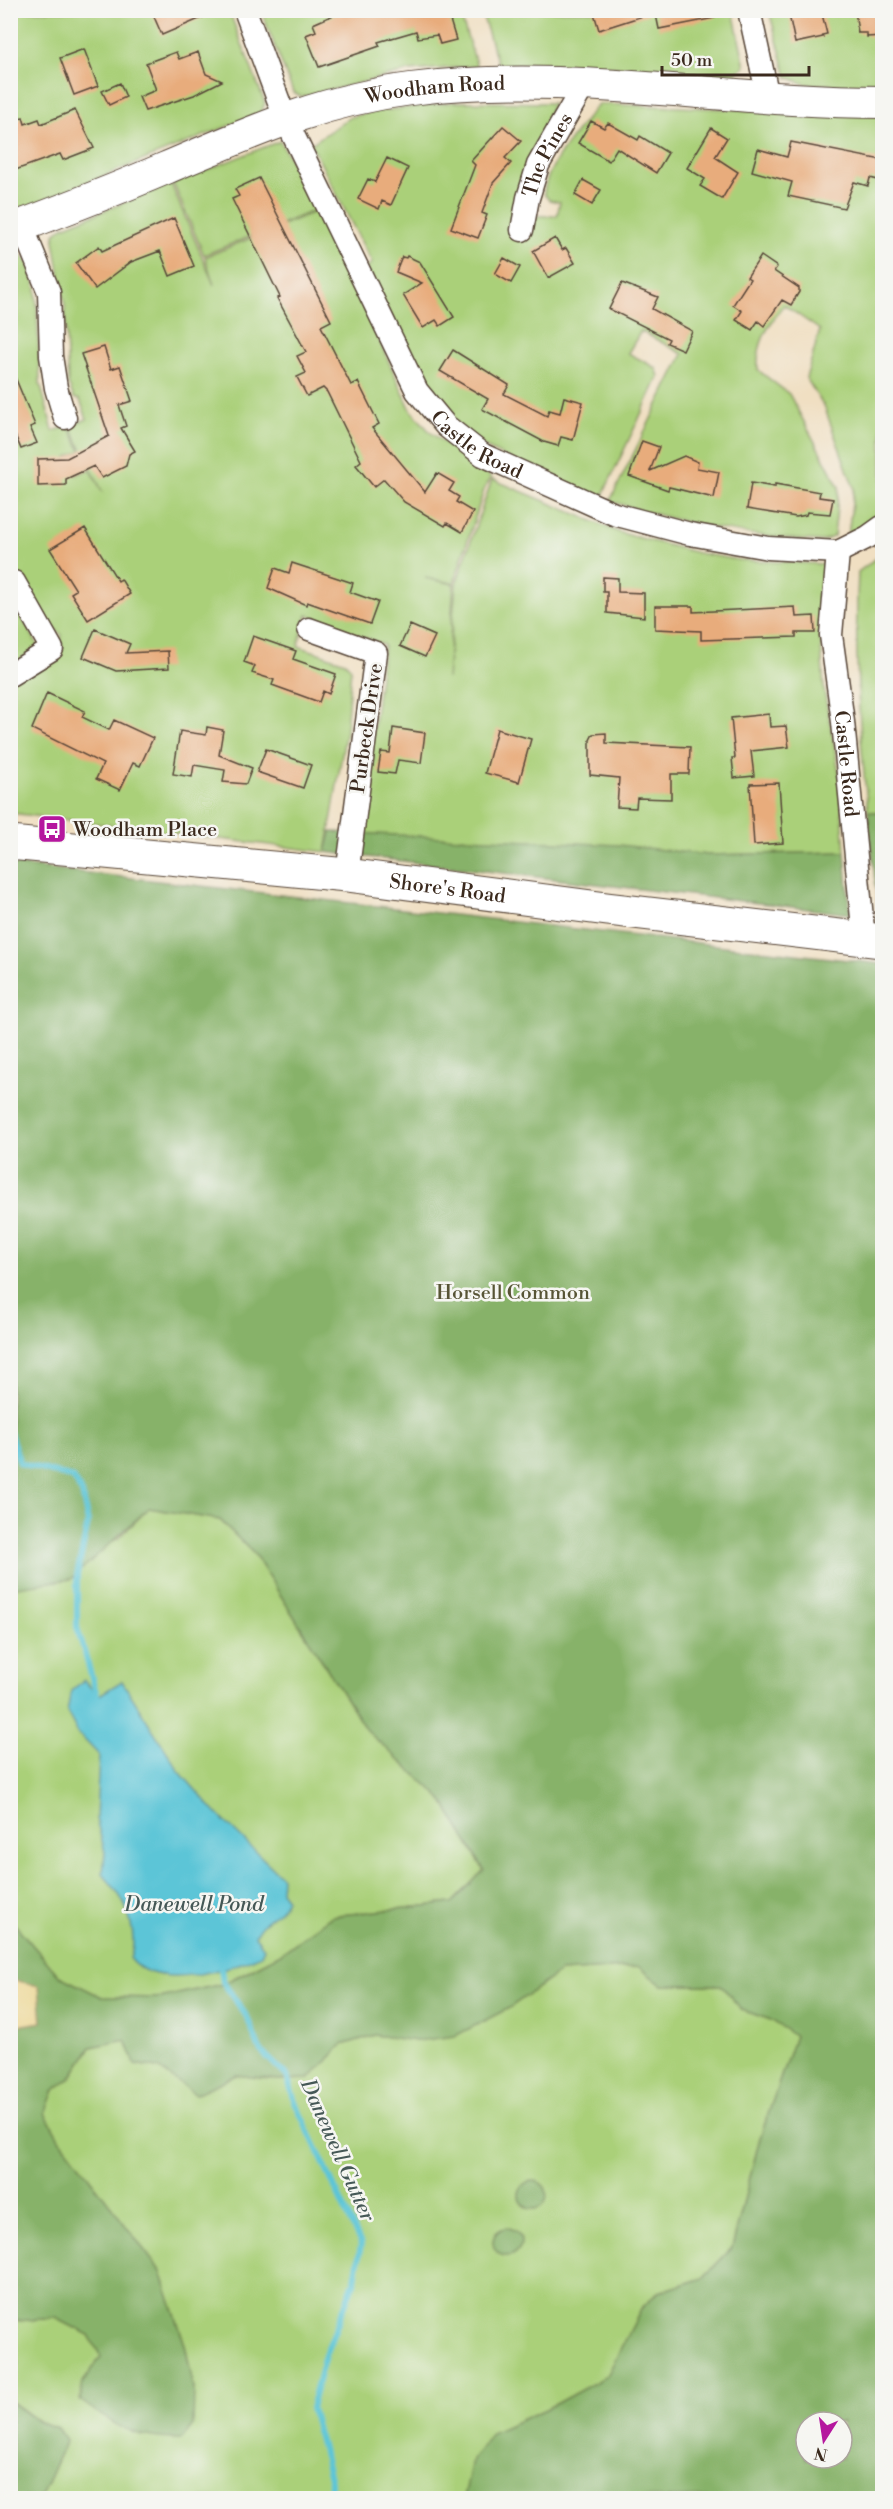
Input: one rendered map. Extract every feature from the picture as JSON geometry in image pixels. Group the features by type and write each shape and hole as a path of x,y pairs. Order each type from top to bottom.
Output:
{"main road":[{"name":"Shore's Road","path":"10,843 347,875 607,909 873,940"}],"street":[{"name":"Castle Road","path":"245,10 285,118 417,390 446,426 464,441 490,459 614,514 690,534 768,548 838,552 882,527"},
{"path":"749,10 768,97"},
{"name":"Woodham Road","path":"16,228 107,194 285,118 343,102 411,89 486,83 584,85 882,102"},
{"name":"The Pines","path":"522,230 528,198 538,165 584,85"},
{"path":"16,228 49,292 51,356 56,388 65,418"},
{"name":"Castle Road","path":"838,552 831,635 873,940"},
{"path":"10,675 52,649 14,582"},
{"name":"Purbeck Drive","path":"309,629 376,653 347,875"}],"green space":[{"path":"11,11 229,11 265,103 261,113 11,213"},
{"path":"261,11 459,11 477,66 409,71 301,97 293,92"},
{"path":"481,11 733,11 745,66 730,77 602,66 498,64"},
{"path":"769,11 882,11 882,86 805,84 787,77"},
{"path":"455,102 553,103 516,198 515,230 538,216 557,216 560,202 549,200 544,194 550,171 598,104 882,115 882,520 848,535 854,488 824,406 806,378 820,330 784,305 764,335 759,351 758,370 789,394 839,487 834,536 824,541 742,533 663,516 610,501 683,354 641,331 628,353 656,368 659,376 599,503 477,443 440,406 412,358 366,268 372,263 311,144 351,117 372,112"},
{"path":"280,141 318,209 204,255 173,183"},
{"path":"171,184 214,285 205,257 319,210 411,410 430,432 491,477 484,490 454,583 425,578 454,584 447,679 456,584 492,479 621,533 698,553 739,560 824,564 827,570 819,615 824,690 839,772 845,852 708,855 574,843 360,835 384,645 307,615 298,646 345,662 351,668 346,730 326,852 11,813 11,679 55,658 62,635 46,623 11,563 11,255 22,256 29,264 36,288 40,383 53,431 69,426 81,451 67,457 76,475 90,469 103,493 70,425 87,419 80,400 74,398 68,383 65,307 54,240 55,234 63,227"},
{"path":"882,554 882,812 868,812 858,692 858,572"},
{"path":"10,597 38,645 10,669"},
{"path":"868,812 882,812 882,920 879,920"},
{"path":"331,832 619,845 708,855 845,852 850,914 326,852"},
{"name":"Horsell Common","path":"10,864 882,964 882,2498 464,2498 472,2460 491,2433 546,2409 607,2376 642,2308 658,2292 703,2278 732,2248 760,2138 795,2036 771,2020 742,2010 721,1985 662,1985 639,1967 560,1972 509,2008 455,2036 416,2041 375,2035 342,2045 309,2079 278,2080 236,2075 195,2094 158,2068 135,2064 126,2040 91,2047 71,2078 54,2090 45,2113 59,2138 161,2272 185,2345 194,2389 193,2425 182,2439 151,2437 116,2425 80,2400 83,2382 101,2357 89,2335 56,2318 16,2321 11,2316 11,1920 59,1976 102,1997 160,1998 223,1984 279,1955 332,1916 452,1903 484,1870 441,1798 366,1730 255,1555 220,1520 149,1508 71,1579 11,1588"},
{"path":"149,1508 220,1520 255,1555 366,1730 441,1798 484,1870 452,1903 332,1916 279,1955 222,1984 160,1998 102,1997 59,1976 11,1920 10,1588 35,1583 119,1538"},
{"path":"639,1967 662,1985 721,1985 742,2010 771,2020 795,2036 760,2138 732,2248 703,2278 658,2292 642,2308 607,2376 546,2409 491,2433 464,2498 40,2498 66,2440 58,2428 40,2422 11,2401 11,2390 19,2363 11,2349 11,2316 16,2321 56,2318 89,2335 101,2357 83,2382 194,2389 185,2345 161,2272 59,2138 45,2113 54,2090 71,2078 91,2047 126,2040 135,2064 158,2068 195,2094 236,2075 278,2080 309,2079 342,2045 375,2035 416,2041 509,2008 560,1972"},
{"path":"533,2181 543,2185 547,2195 543,2205 533,2209 523,2205 519,2195 523,2185"},
{"path":"507,2228 517,2232 521,2242 517,2252 507,2256 497,2252 493,2242 497,2232"},
{"path":"10,2401 39,2422 58,2428 66,2440 40,2498 11,2498"}],"sand":[{"path":"11,1979 39,1986 42,2022 11,2027"}],"water":[{"name":"Danewell Pond","path":"84,1680 98,1696 122,1681 179,1771 215,1812 282,1877 281,1891 287,1899 284,1905 262,1925 255,1936 264,1948 261,1955 212,1972 174,1976 156,1974 141,1968 130,1958 133,1941 128,1913 120,1896 103,1874 105,1852 96,1819 99,1755 78,1733 67,1712 71,1691"}],"building":[{"path":"151,10 218,10 218,11 162,35"},
{"path":"345,10 384,10 386,15 403,10 447,10 456,40 440,44 437,35 418,38 416,31 378,42 380,46 319,67 306,35 316,31 313,24"},
{"path":"593,10 648,10 649,14 599,30"},
{"path":"655,10 714,10 715,18 659,29"},
{"path":"788,10 821,10 827,34 822,35 823,37 795,43"},
{"path":"855,10 882,10 882,36 867,37 867,33 858,33"},
{"path":"84,49 98,86 74,95 60,58"},
{"path":"176,52 179,59 198,52 206,74 222,81 194,95 145,111 139,97 156,90 146,63"},
{"path":"120,83 126,97 109,105 102,91"},
{"path":"75,110 94,148 63,160 60,154 10,172 10,122 23,117 25,124 39,119 41,124"},
{"path":"591,121 604,128 608,123 638,140 640,136 668,153 656,173 617,148 609,161 578,143"},
{"path":"503,126 521,141 505,158 511,163 493,183 482,213 487,215 478,238 451,228 475,165 471,161"},
{"path":"711,128 727,138 715,157 738,172 722,199 700,186 705,179 687,168"},
{"path":"791,142 882,160 882,181 870,178 868,186 854,182 844,208 788,196 792,182 752,171 758,149 787,157"},
{"path":"387,158 408,168 391,205 382,201 379,209 358,199 368,179 375,182"},
{"path":"259,178 331,321 321,326 351,385 358,382 379,424 372,428 425,492 437,473 454,483 449,491 459,497 456,502 473,512 462,532 447,523 445,526 404,502 384,479 374,487 356,465 361,461 327,392 323,388 307,396 297,377 306,373 297,356 306,352 277,298 280,297 232,199 239,196 235,189"},
{"path":"583,180 601,190 592,205 575,195"},
{"path":"174,218 194,266 170,276 160,251 131,262 95,289 76,263 99,246 102,251"},
{"path":"555,238 562,250 566,248 575,263 548,278 533,251"},
{"path":"407,256 420,262 454,317 440,326 436,320 423,328 403,295 422,283 396,272 402,257"},
{"path":"761,256 777,267 774,271 799,288 799,292 791,305 782,300 764,326 758,321 752,330 736,320 742,311 733,305 750,279 747,277"},
{"path":"504,258 520,267 511,283 495,274"},
{"path":"622,283 658,297 652,309 692,331 683,350 667,343 669,339 609,309"},
{"path":"104,347 111,369 120,366 132,401 119,405 126,426 121,428 135,451 129,454 126,466 102,478 94,466 66,479 66,485 38,486 38,459 67,458 109,436 81,354"},
{"path":"453,350 509,385 504,394 547,416 549,410 560,413 564,397 583,402 573,440 561,437 558,446 544,442 482,409 488,399 440,371"},
{"path":"10,365 35,425 30,427 37,443 21,449 10,423"},
{"path":"642,441 659,447 650,471 684,456 698,462 697,468 719,472 714,498 669,487 668,490 629,476"},
{"path":"751,483 775,487 775,484 820,492 819,497 833,499 830,514 807,512 806,515 796,517 747,509"},
{"path":"85,528 118,581 121,579 130,594 88,620 71,593 76,590 50,549"},
{"path":"292,563 353,583 350,592 378,602 370,624 307,602 306,605 268,588 275,568 289,573"},
{"path":"603,577 618,578 618,592 644,593 644,617 607,613 607,592 603,592"},
{"path":"655,606 693,606 693,612 795,607 796,617 814,616 815,633 796,633 796,637 701,640 701,631 655,629"},
{"path":"410,625 435,636 425,657 400,646"},
{"path":"95,629 130,644 126,653 168,651 169,668 116,671 83,657"},
{"path":"253,636 296,651 293,659 336,674 329,694 323,691 319,702 272,685 274,680 252,673 255,666 244,662"},
{"path":"47,693 85,711 82,717 109,730 114,720 153,738 140,766 133,763 120,790 96,779 103,764 32,729"},
{"path":"769,714 770,727 786,726 789,747 751,751 754,776 734,778 732,758 735,758 731,718"},
{"path":"207,727 223,730 219,755 252,768 246,784 223,782 225,770 194,765 192,777 173,774 180,731 206,735"},
{"path":"393,728 425,733 421,763 398,760 395,774 378,772 381,752 390,753"},
{"path":"497,729 531,739 519,782 485,773"},
{"path":"606,733 606,743 690,747 689,774 671,774 671,799 637,798 636,808 617,807 619,778 590,775 590,740 593,734"},
{"path":"266,749 311,765 303,788 257,772"},
{"path":"779,783 783,843 754,845 750,784"}],"waterway":[{"name":"Danewell Gutter","path":"10,1433 20,1463 73,1478 82,1493 88,1523 77,1575 77,1627 99,1702"},
{"name":"Danewell Gutter","path":"221,1969 223,1982 247,2017 260,2050 287,2076 295,2102 361,2244 355,2280 325,2355 311,2408 331,2482 330,2498"}],"place":[{"name":"Woodham Place","path":"52,829"}]}
